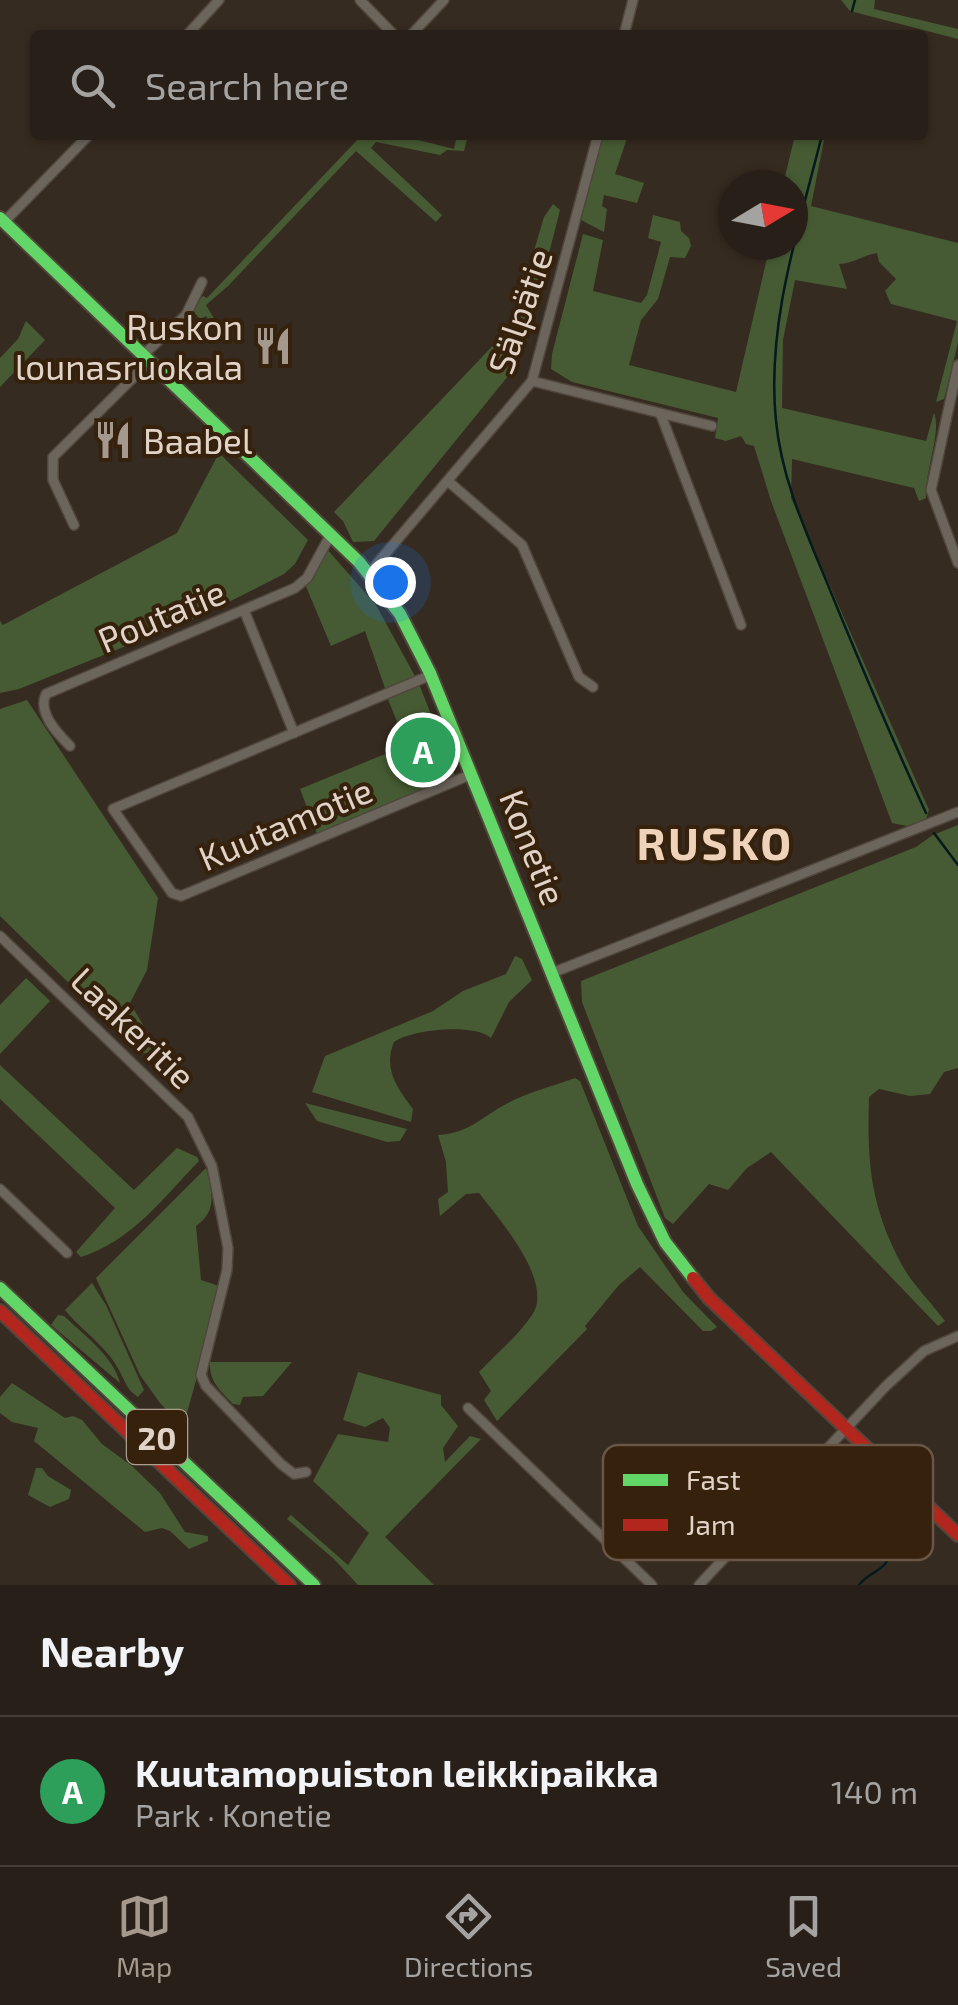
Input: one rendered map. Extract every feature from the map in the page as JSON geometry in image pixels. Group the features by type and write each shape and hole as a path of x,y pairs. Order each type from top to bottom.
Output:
{"main road":[{"name":"Konetie","path":"2,220 331,534 369,572 400,614 432,676 637,1184 665,1242 709,1298 863,1445"},
{"name":"20","path":"0,1288 314,1585"},
{"name":"20","path":"0,1311 290,1585"},
{"name":"Konetie","path":"933,1511 958,1535"}],"street":[{"path":"192,30 219,0"},
{"path":"360,0 389,30"},
{"path":"416,30 444,0"},
{"path":"625,30 632,0"},
{"path":"2,220 84,140"},
{"name":"Sälpätie","path":"369,572 532,381 597,140"},
{"path":"74,524 54,480 52,458 186,315 202,282"},
{"path":"958,365 931,490 958,562"},
{"path":"532,381 712,426"},
{"path":"662,415 741,626"},
{"path":"449,482 522,545 578,677 593,688"},
{"name":"Poutatie","path":"70,746 44,712 42,702 46,694 304,582 331,534"},
{"path":"244,610 294,733 432,676"},
{"name":"Kuutamotie","path":"294,733 113,809 174,895 185,895 472,774"},
{"path":"552,973 958,812"},
{"name":"Laakeritie","path":"0,936 188,1117 212,1166 228,1248 224,1294 201,1374 206,1386 281,1464 294,1474 306,1472"},
{"path":"0,1189 67,1253"},
{"path":"833,1445 886,1386 924,1352 958,1336"},
{"path":"468,1408 603,1538"},
{"path":"626,1560 652,1585"},
{"path":"699,1585 723,1560"}],"green space":[{"path":"841,0 875,0 874,9 958,29 958,39 928,30 850,11"},
{"path":"357,140 418,140 454,149 456,140 467,140 464,151 447,150 440,155 376,142 371,148 442,215 436,222 356,151 206,305 216,322 213,326 205,324 206,316 200,319 191,309 203,296 207,298"},
{"path":"602,140 626,140 615,174 644,183 637,203 604,195 604,232 581,220"},
{"path":"794,140 824,140 811,206 958,243 958,343 944,399 936,402 957,321 891,304 885,291 896,279 879,262 877,253 839,264 847,289 795,280 783,340 782,408 926,441 934,413 936,431 926,498 919,501 914,488 792,459 791,498 929,810 926,819 907,826 892,823 754,446 746,444 741,436 726,441 715,438 718,418 572,382 551,369 583,234 603,240 593,291 641,303 647,295 661,242 648,238 653,215 680,222 691,246 685,258 670,257 658,299 641,320 629,365 736,392 767,260 808,260 808,170 787,170"},
{"path":"553,204 560,210 527,340 522,343 513,370 374,541 353,542 334,512 504,334 509,335 544,217"},
{"path":"26,321 45,340 0,387 0,358 18,339"},
{"path":"219,453 308,540 295,564 284,574 203,615 19,689 0,693 0,621 3,625 177,533"},
{"path":"326,548 376,605 416,678 386,691 365,631 331,646 305,584"},
{"path":"419,684 456,778 318,836 300,789 402,747 404,739 387,697"},
{"path":"27,700 158,898 147,970 130,1003 156,1046 153,1053 141,1053 0,916 0,709"},
{"path":"958,825 958,1068 944,1072 930,1094 910,1096 879,1089 869,1097 870,1163 883,1223 902,1265 945,1321 938,1326 771,1152 747,1168 728,1190 709,1184 673,1224 665,1218 582,1002 581,981 916,847"},
{"path":"515,956 522,959 532,980 509,1002 491,1038 458,1029 414,1034 394,1042 391,1070 413,1109 411,1122 312,1092 325,1056 433,1011 463,991 506,974"},
{"path":"26,978 50,1001 0,1054 0,1005"},
{"path":"0,1065 134,1190 177,1148 199,1161 131,1229 81,1257 76,1252 115,1208 0,1099"},
{"path":"575,1078 580,1081 638,1226 683,1292 717,1327 703,1331 640,1267 619,1285 585,1326 587,1329 497,1421 484,1400 491,1391 479,1372 532,1315 537,1301 536,1286 521,1251 479,1193 466,1194 440,1216 438,1199 448,1192 446,1162 438,1135 467,1128 516,1099"},
{"path":"305,1103 407,1129 400,1141 387,1142 317,1121"},
{"path":"206,1168 210,1207 196,1226 201,1280 222,1287 183,1427 140,1375 96,1278"},
{"path":"92,1283 144,1390 138,1397 109,1355 65,1310"},
{"path":"58,1315 97,1346 120,1383 51,1325"},
{"path":"210,1362 292,1362 263,1396 243,1397 240,1405 233,1404 216,1385"},
{"path":"358,1372 441,1395 441,1405 458,1426 443,1448 445,1462 470,1436 481,1439 385,1537 434,1585 358,1585 287,1519 291,1515 348,1565 369,1533 313,1481 338,1434 388,1442 390,1428 383,1418 365,1427 343,1420"},
{"path":"12,1383 65,1418 82,1420 102,1444 160,1493 185,1532 208,1536 208,1541 189,1549 170,1531 162,1528 145,1532 34,1441 38,1428 12,1422 0,1413 0,1397"},
{"path":"36,1468 42,1468 71,1490 69,1499 50,1507 28,1495"}],"waterway":[{"path":"852,11 855,0"},
{"path":"821,140 780,313 774,385 779,444 806,531 926,813"},
{"path":"934,833 958,865"},
{"path":"859,1585 887,1560"}],"traffic: fast":[{"path":"0,218 359,562 400,614 430,673 637,1184 665,1242 693,1278"},
{"path":"0,1288 314,1585"}],"traffic: jam":[{"path":"693,1278 709,1298 863,1445"},
{"path":"0,1311 289,1585"},
{"path":"933,1511 958,1535"}],"place":[{"name":"Ruskon lounasruokala","path":"273,346"},
{"name":"Baabel","path":"113,440"},
{"name":"Kuutamopuiston leikkipaikka","path":"423,750"}],"district":[{"name":"RUSKO","path":"715,842"}]}
